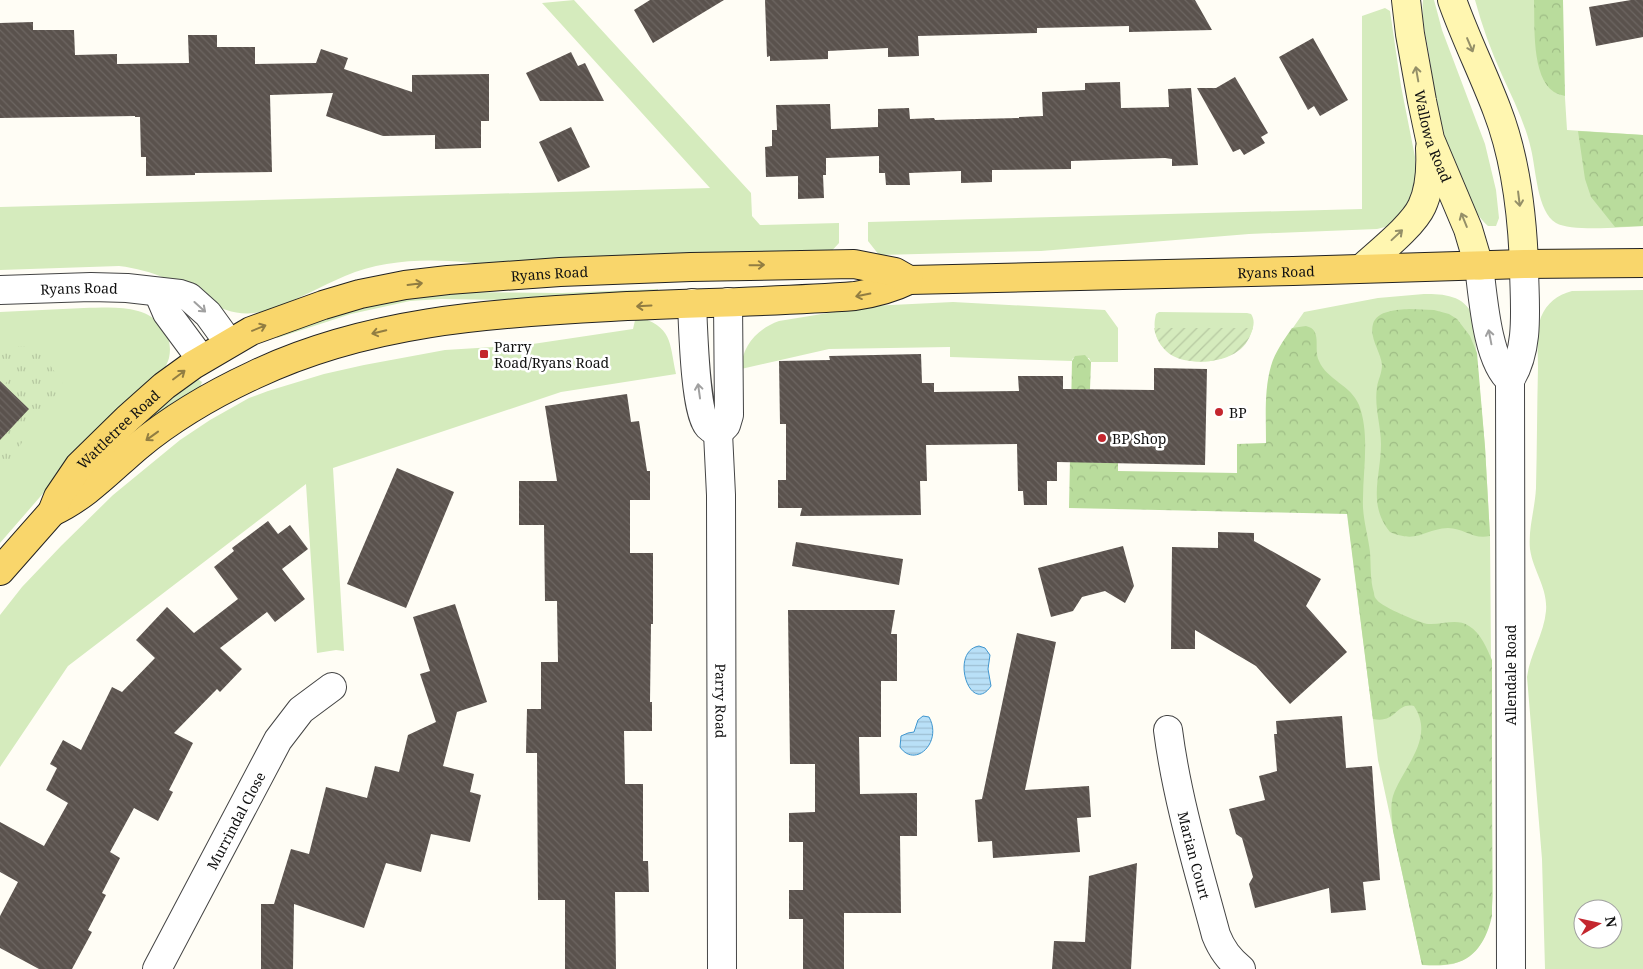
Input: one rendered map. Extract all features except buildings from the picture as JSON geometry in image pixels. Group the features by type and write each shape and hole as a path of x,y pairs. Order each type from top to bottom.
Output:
{"main road":[{"name":"Wallowa Road","path":"1406,0 1410,34 1430,139 1468,229 1479,266"},
{"path":"1452,0 1497,111 1508,148 1519,196 1524,264"},
{"path":"1362,268 1413,220 1421,208 1427,193 1429,178 1430,139"},
{"name":"Ryans Road","path":"222,390 295,357 338,343 406,326 479,316 552,310 855,296 880,292 909,280 1283,272 1524,264 1643,263"},
{"name":"Ryans Road","path":"201,360 229,343 281,319 323,305 360,294 405,285 448,280 560,272 854,264 895,272 909,280"},
{"name":"Parry Road","path":"726,266 728,302"},
{"path":"691,267 692,303"},
{"path":"229,343 251,376"},
{"path":"201,360 222,390"},
{"name":"Wattletree Road","path":"0,571 52,512 58,497 79,466 164,386 201,360"},
{"name":"Wattletree Road","path":"52,512 78,498 139,445 165,426 222,390"}],"street":[{"name":"Allendale Road","path":"1511,969 1510,380 1518,363 1524,330 1524,264"},
{"path":"1479,266 1490,339 1495,358 1504,376 1510,380"},
{"name":"Ryans Road","path":"0,290 91,287 127,288 180,294 189,297 208,314 229,343"},
{"path":"158,292 167,313 201,360"},
{"name":"Parry Road","path":"722,969 721,512 718,433 726,426 729,415 728,302"},
{"path":"692,303 694,345 702,414 708,426 718,433"},
{"name":"Murrindal Close","path":"157,969 278,740 301,710 332,687"},
{"name":"Marian Court","path":"1168,730 1178,792 1216,935 1222,950 1241,969"}],"green space":[{"path":"574,0 751,193 752,216 760,225 839,223 839,243 827,256 503,267 444,261 403,262 364,269 275,308 244,313 218,307 167,279 131,268 119,266 0,270 0,207 710,188 542,3"},
{"path":"1423,0 1434,0 1442,30 1485,144 1496,190 1499,218 1496,226 1488,226 1475,211 1464,191 1447,145 1436,97 1424,27"},
{"path":"1475,0 1563,0 1563,66 1567,130 1643,135 1643,226 1574,227 1556,223 1550,217 1541,200 1531,149 1525,130 1490,48"},
{"path":"1534,0 1563,0 1565,96 1554,92 1541,75 1536,49"},
{"path":"1385,8 1390,11 1401,86 1415,157 1416,179 1409,204 1389,226 1377,229 1249,234 1041,251 879,255 868,241 868,222 1362,209 1362,16"},
{"path":"1578,131 1643,135 1643,226 1615,227 1591,197 1585,179"},
{"path":"658,289 658,295 410,301 351,314 277,338 275,333 371,302 448,292 562,293"},
{"path":"1643,290 1643,969 1545,969 1542,859 1527,677 1543,628 1546,603 1543,587 1532,557 1530,541 1536,488 1539,323 1549,304 1572,291"},
{"path":"1439,294 1453,297 1464,304 1473,316 1485,447 1490,536 1492,907 1484,938 1472,954 1464,960 1453,964 1441,965 1422,965 1378,760 1332,389 1281,345 1304,312 1378,298"},
{"path":"953,302 1105,310 1118,328 1118,362 1091,362 1089,358 1073,358 1072,361 950,357 950,347 829,349 741,369 744,353 752,339 771,324 779,321 871,306"},
{"path":"125,308 146,314 158,322 167,335 170,350 169,360 163,372 66,467 0,543 0,312"},
{"path":"1409,309 1434,310 1449,314 1457,319 1470,336 1477,353 1490,536 1473,535 1448,528 1408,537 1390,532 1379,511 1377,489 1381,444 1376,394 1382,365 1372,329 1375,319 1383,313"},
{"path":"1159,312 1247,313 1251,314 1254,321 1251,333 1241,347 1227,356 1210,361 1192,361 1175,356 1163,347 1155,333 1156,314"},
{"path":"636,316 648,320 663,330 670,344 676,374 561,392 333,468 344,651 336,650 317,653 306,484 68,666 0,767 0,615 22,587 113,495 180,440 249,398 324,374 445,350 526,345 633,329"},
{"path":"1306,326 1311,328 1316,335 1317,356 1323,368 1355,398 1362,416 1365,440 1363,512 1375,598 1393,610 1424,623 1460,622 1469,626 1480,637 1492,660 1492,916 1487,933 1478,948 1473,954 1459,962 1443,965 1422,965 1393,831 1391,809 1397,785 1419,742 1420,718 1414,706 1408,706 1403,707 1387,719 1373,719 1347,514 1069,508 1072,361 1075,356 1085,355 1091,362 1090,389 1086,389 1085,462 1118,463 1118,471 1237,473 1237,444 1266,443 1267,385 1275,356 1292,328"},
{"path":"1154,328 1253,328 1245,344 1232,355 1215,360 1197,362 1180,359 1169,354 1160,344"},
{"path":"37,346 63,384 0,474 0,440 29,409 4,385 12,376 0,365 0,347"},
{"path":"196,378 202,382 199,390 101,456 127,432"}],"water":[{"path":"979,646 985,648 990,655 988,669 991,686 983,693 976,694 966,680 964,669 965,659 970,650"},
{"path":"923,716 929,717 932,726 930,743 919,754 906,753 900,747 901,736 914,732 918,720"}],"place":[{"name":"Parry Road/Ryans Road","path":"484,354"},
{"name":"BP","path":"1219,412"},
{"name":"BP Shop","path":"1102,438"}]}
